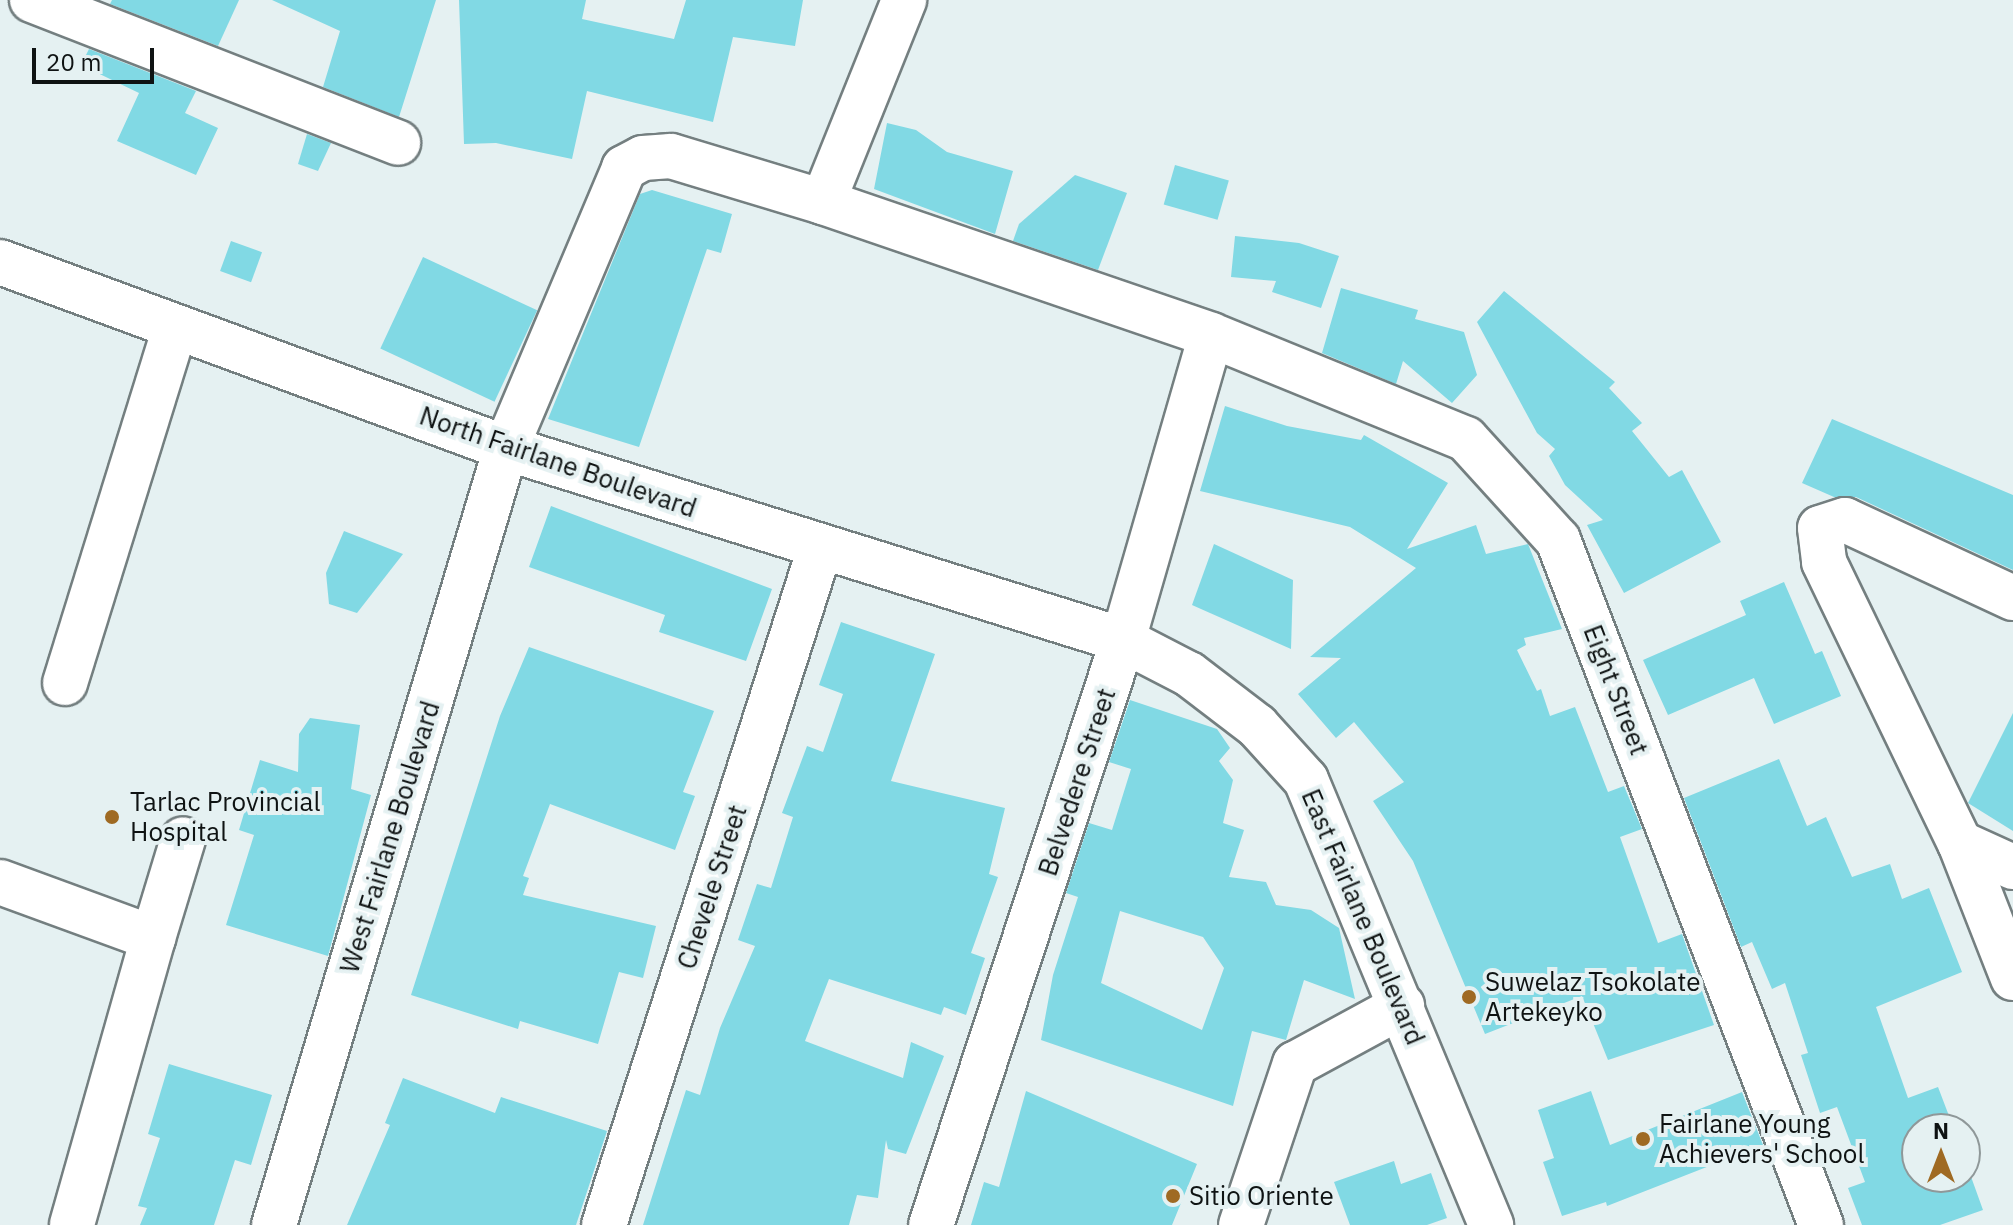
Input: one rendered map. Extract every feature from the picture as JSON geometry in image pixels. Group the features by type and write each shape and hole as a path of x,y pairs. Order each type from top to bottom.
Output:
{"street":[{"path":"32,0 398,143"},
{"path":"823,202 904,0"},
{"name":"West Fairlane Boulevard","path":"274,1225 506,448 624,168 643,158 671,156 823,202"},
{"name":"Eight Street","path":"823,202 1211,335 1466,439 1558,540 1821,1225"},
{"name":"North Fairlane Boulevard","path":"0,262 506,448 1123,640"},
{"path":"65,683 175,327"},
{"name":"Belvedere Street","path":"931,1225 1123,640 1211,335"},
{"path":"2013,598 1845,520 1820,528 1824,562 1960,843 2013,978"},
{"name":"Chevele Street","path":"604,1225 820,548"},
{"name":"East Fairlane Boulevard","path":"1123,640 1189,674 1257,726 1306,780 1491,1225"},
{"path":"72,1225 183,839"},
{"path":"1960,843 2013,867"},
{"path":"0,882 153,938"},
{"path":"1241,1225 1295,1064 1402,1006"}],"building":[{"path":"112,0 239,0 218,46 110,4"},
{"path":"272,0 436,0 399,117 323,87 340,31"},
{"path":"459,0 586,0 582,19 674,39 686,0 803,0 795,46 733,37 713,122 587,91 572,159 496,143 464,144"},
{"path":"89,49 196,91 185,113 218,128 196,175 117,141 139,93 81,65"},
{"path":"887,123 916,130 947,152 1013,171 995,234 874,189"},
{"path":"307,134 331,143 318,171 298,164"},
{"path":"1175,165 1229,180 1218,220 1164,204"},
{"path":"1075,175 1127,193 1098,270 1013,241 1019,224"},
{"path":"652,190 732,214 721,253 707,249 639,447 548,419 640,194"},
{"path":"1235,236 1299,243 1339,256 1321,308 1272,292 1276,281 1231,277"},
{"path":"231,241 262,252 251,282 220,271"},
{"path":"423,257 537,310 495,402 380,349"},
{"path":"1341,288 1418,310 1415,319 1464,332 1477,375 1452,403 1403,361 1396,384 1322,353"},
{"path":"1504,291 1615,382 1609,388 1642,423 1632,431 1669,477 1682,470 1721,542 1624,593 1587,525 1603,520 1565,485 1549,456 1555,449 1537,433 1477,322"},
{"path":"1225,406 1287,426 1361,440 1364,435 1448,483 1407,549 1476,525 1486,554 1528,544 1562,629 1524,638 1526,645 1517,650 1537,691 1541,689 1550,716 1575,707 1608,792 1624,786 1642,829 1620,837 1658,943 1682,934 1714,1025 1608,1060 1582,996 1485,1034 1413,861 1373,801 1404,782 1354,722 1336,738 1298,694 1341,658 1310,657 1416,568 1350,527 1200,491"},
{"path":"1832,419 2013,495 2013,570 1856,497 1834,497 1802,483"},
{"path":"551,506 772,589 746,661 659,632 665,615 529,567"},
{"path":"344,531 403,554 357,613 329,604 326,573"},
{"path":"1214,544 1293,580 1291,649 1192,605"},
{"path":"1784,582 1815,654 1822,651 1841,696 1774,724 1754,678 1668,715 1643,660 1746,615 1740,601"},
{"path":"841,622 935,654 891,781 1005,808 989,874 998,877 971,953 985,958 966,1015 944,1007 941,1015 829,979 805,1041 903,1078 911,1042 944,1056 906,1154 888,1149 886,1140 878,1198 857,1195 849,1225 643,1225 686,1090 700,1095 720,1028 755,946 738,940 757,884 771,888 793,817 782,813 807,746 823,752 843,694 819,685"},
{"path":"529,647 714,711 683,792 695,796 675,850 550,804 523,876 529,878 523,895 656,926 643,978 619,972 598,1044 520,1021 518,1029 411,995 500,716"},
{"path":"1130,700 1217,729 1230,748 1219,761 1233,780 1223,823 1244,830 1229,877 1266,882 1276,905 1311,910 1339,928 1355,999 1304,980 1286,1040 1252,1031 1233,1106 1041,1040 1053,975 1078,897 1066,893 1089,823 1112,830 1131,769 1109,762","holes":["1120,911 1203,937 1224,968 1202,1030 1101,983"]},
{"path":"2013,713 2013,831 1968,803"},
{"path":"310,718 360,725 351,789 371,795 328,956 226,925 254,835 239,830 260,760 298,772 299,734"},
{"path":"1779,759 1807,826 1826,817 1852,877 1890,864 1902,899 1929,888 1962,972 1876,1007 1908,1098 1938,1087 1948,1113 1901,1113 1901,1193 1977,1193 1983,1210 1940,1225 1862,1225 1848,1188 1865,1182 1837,1107 1820,1113 1801,1055 1808,1053 1785,983 1772,989 1752,942 1741,947 1684,798"},
{"path":"169,1064 272,1095 251,1165 235,1160 214,1225 140,1225 147,1208 138,1206 160,1138 148,1134"},
{"path":"403,1078 495,1113 501,1097 607,1131 576,1225 347,1225 390,1125 385,1123"},
{"path":"1026,1091 1197,1164 1172,1225 971,1225 984,1182 999,1187"},
{"path":"1591,1091 1610,1145 1742,1092 1763,1145 1607,1206 1606,1202 1562,1216 1543,1162 1554,1158 1538,1110"},
{"path":"1394,1161 1401,1184 1431,1173 1447,1218 1427,1225 1350,1225 1334,1182"}],"place":[{"name":"Tarlac Provincial Hospital","path":"112,817"},
{"name":"Suwelaz Tsokolate Artekeyko","path":"1469,997"},
{"name":"Fairlane Young Achievers' School","path":"1643,1139"},
{"name":"Sitio Oriente","path":"1173,1196"}]}
